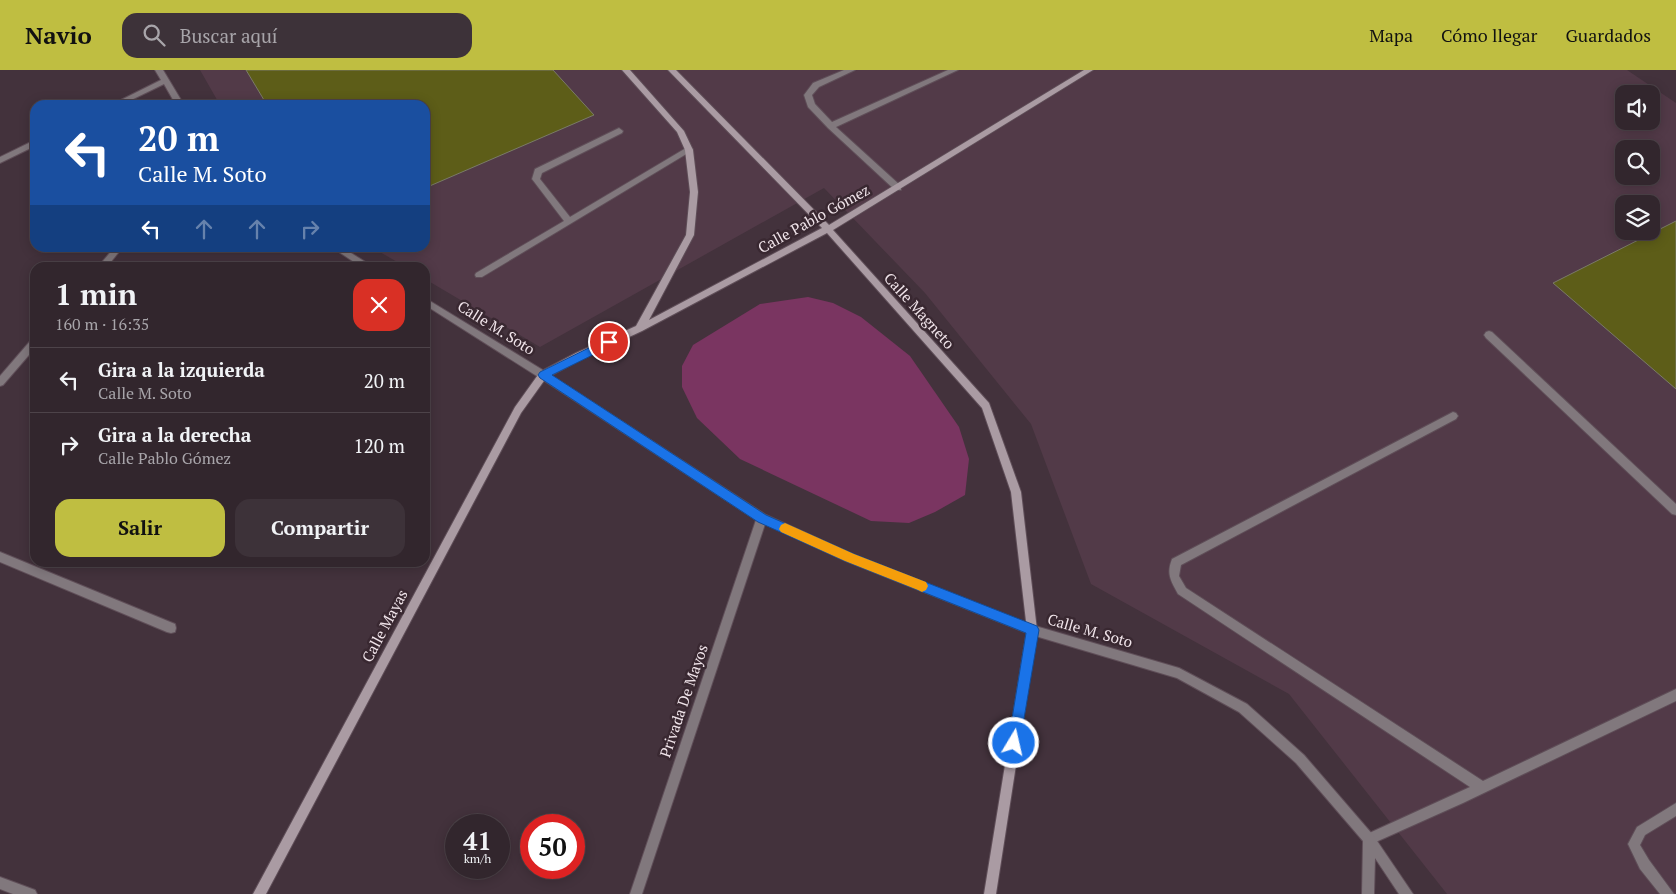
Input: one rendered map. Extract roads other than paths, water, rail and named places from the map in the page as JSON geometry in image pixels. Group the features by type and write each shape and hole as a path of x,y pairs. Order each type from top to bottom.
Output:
{"main road":[{"path":"626,70 680,131 689,150 694,192 690,235 639,329"},
{"name":"Calle Magneto","path":"672,70 828,229 986,406 1016,492 1032,630 990,894"},
{"name":"Calle Pablo Gómez","path":"543,375 579,356 639,329 828,229 1089,70"},
{"name":"Calle Mayas","path":"259,894 518,410 543,375"}],"street":[{"path":"159,70 177,100"},
{"path":"851,70 816,85 808,94 811,105 898,188"},
{"path":"831,126 954,70"},
{"path":"126,100 166,81"},
{"path":"569,221 536,178 536,174 538,171 619,131"},
{"path":"0,160 30,145"},
{"path":"479,274 689,150"},
{"path":"105,262 114,252"},
{"path":"344,252 359,262"},
{"name":"Calle M. Soto","path":"430,304 543,375 762,518 850,558 1032,630 1179,673 1243,708 1300,759 1368,839 1407,894"},
{"path":"1489,335 1676,511"},
{"path":"0,382 30,348"},
{"path":"1453,416 1176,562 1174,576 1182,591 1482,788"},
{"name":"Privada De Mayos","path":"636,894 762,518"},
{"path":"0,557 171,628"},
{"path":"1368,894 1368,839 1482,788 1676,695"},
{"path":"1668,894 1643,863 1634,844 1641,830 1676,809"},
{"path":"0,882 30,894"}]}
